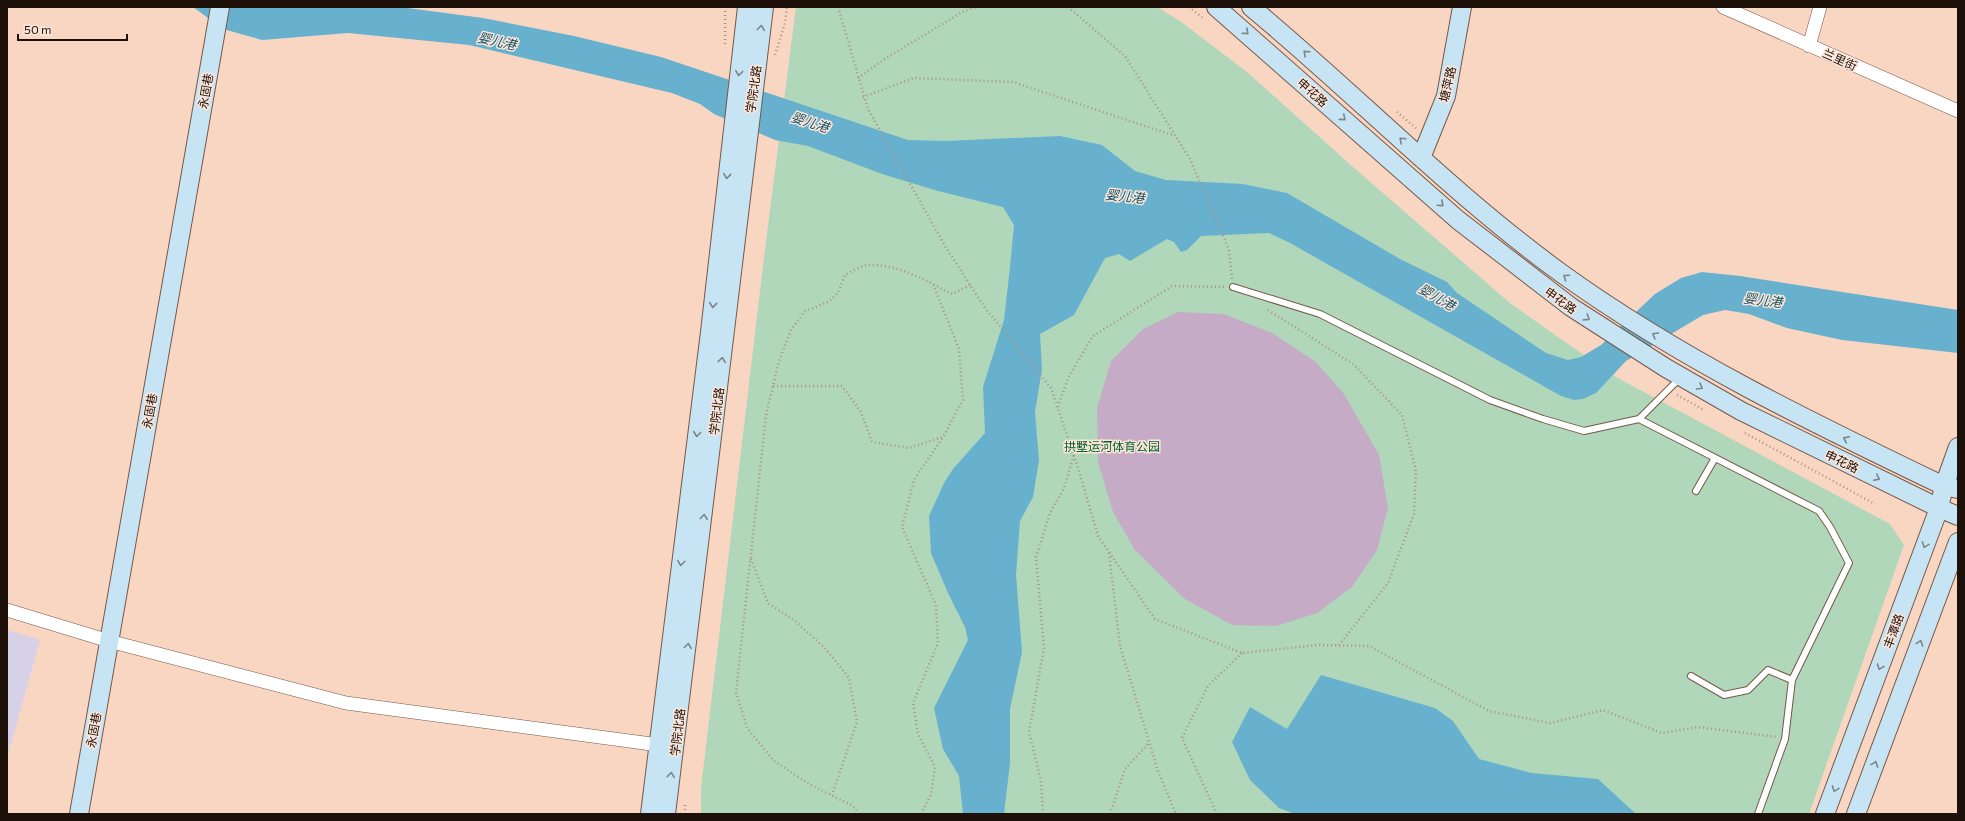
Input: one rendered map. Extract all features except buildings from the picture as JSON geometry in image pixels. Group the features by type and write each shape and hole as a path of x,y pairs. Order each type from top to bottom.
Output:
{"main road":[{"name":"永固巷","path":"78,814 220,7"},
{"name":"学院北路","path":"666,814 725,338 747,7"},
{"name":"学院北路","path":"650,814 709,339 739,138 755,77 764,7"},
{"name":"申花路","path":"1216,7 1458,220 1546,289 1604,329 1673,372 1741,411 1958,516"},
{"name":"申花路","path":"1251,7 1291,40 1421,158 1560,272 1621,315 1689,355 1806,420 1951,488"},
{"name":"塘萍路","path":"1421,158 1446,96 1462,7"},
{"name":"丰潭路","path":"1825,814 1939,508 1951,488 1958,447"},
{"path":"1856,814 1958,542"}],"street":[{"name":"兰里街","path":"1723,7 1808,46 1958,111"},
{"path":"1808,46 1820,7"},
{"path":"7,610 109,641 346,703 659,745"}],"lane":[{"path":"1233,287 1320,314 1490,400 1543,420 1584,431 1639,419 1668,389 1673,372"},
{"path":"1639,419 1819,511 1830,526 1848,562 1792,680 1785,738 1758,814"},
{"path":"1696,491 1715,458"},
{"path":"1691,676 1724,695 1748,690 1768,670 1792,680"}],"path":[{"path":"725,7 725,51"},
{"path":"774,61 785,23 787,7"},
{"path":"838,7 863,97 868,109 916,196 985,308 1051,388 1074,455 1098,536 1155,618 1242,653 1318,645 1369,646 1490,710 1550,723 1603,710 1662,733 1698,727 1785,738"},
{"path":"858,78 886,58 964,11 978,7"},
{"path":"1057,407 1068,378 1093,336 1172,286 1233,287 1229,250 1192,167 1190,159 1125,56 1068,7"},
{"path":"863,97 914,78 1013,82 1176,136"},
{"path":"859,814 853,806 809,784 774,761 747,728 736,692 766,415 779,361 791,330 805,311 828,302 838,293 845,275 866,265 892,268 933,284 952,294 970,285"},
{"path":"921,814 931,794 935,767 918,734 913,703 938,643 936,605 902,528 914,480 943,437 962,400 959,349 933,284"},
{"path":"1265,308 1353,364 1402,415 1416,471 1414,514 1388,584 1339,645"},
{"path":"773,386 842,386 860,412 872,442 909,448 943,437"},
{"path":"1668,389 1705,411"},
{"path":"1739,429 1875,504"},
{"path":"1043,814 1041,781 1029,732 1044,648 1036,556 1050,513 1064,488 1074,455"},
{"path":"1109,552 1120,646 1158,771 1176,814"},
{"path":"751,559 768,603 795,621 825,648 849,678 857,722 832,795"},
{"path":"1217,814 1182,738 1208,686 1242,653"},
{"path":"1110,814 1125,769 1150,742"}],"shaded area":[{"path":"7,630 40,640 7,758"}],"green space":[{"name":"拱墅运河体育公园","path":"796,7 1157,7 1180,21 1247,72 1353,167 1510,303 1558,337 1616,377 1890,524 1904,545 1809,814 701,814 701,788 765,249"}],"water":[{"name":"婴儿港","path":"193,7 400,7 483,18 574,36 661,57 908,140 945,141 1060,136 1102,145 1135,171 1166,180 1243,184 1287,193 1400,259 1447,282 1457,293 1546,353 1568,360 1581,357 1601,345 1655,294 1681,278 1702,272 1740,276 1958,310 1958,353 1842,340 1787,328 1749,314 1725,310 1703,315 1626,361 1596,393 1583,399 1574,400 1561,396 1290,243 1269,233 1201,236 1187,250 1181,252 1174,242 1167,239 1130,261 1119,254 1105,258 1074,315 1040,334 1042,369 1035,412 1039,460 1033,497 1020,521 1016,575 1022,652 1010,709 1010,763 1004,814 963,814 959,776 943,749 934,708 968,640 965,627 948,593 931,553 929,516 944,483 953,469 985,433 983,387 1004,320 1014,225 1003,207 938,191 882,174 808,146 775,140 714,114 700,104 672,93 469,45 348,33 262,40 223,29"},
{"path":"1321,675 1435,708 1453,721 1479,759 1532,773 1598,779 1636,814 1295,814 1279,808 1250,780 1232,742 1250,707 1287,729"}]}
